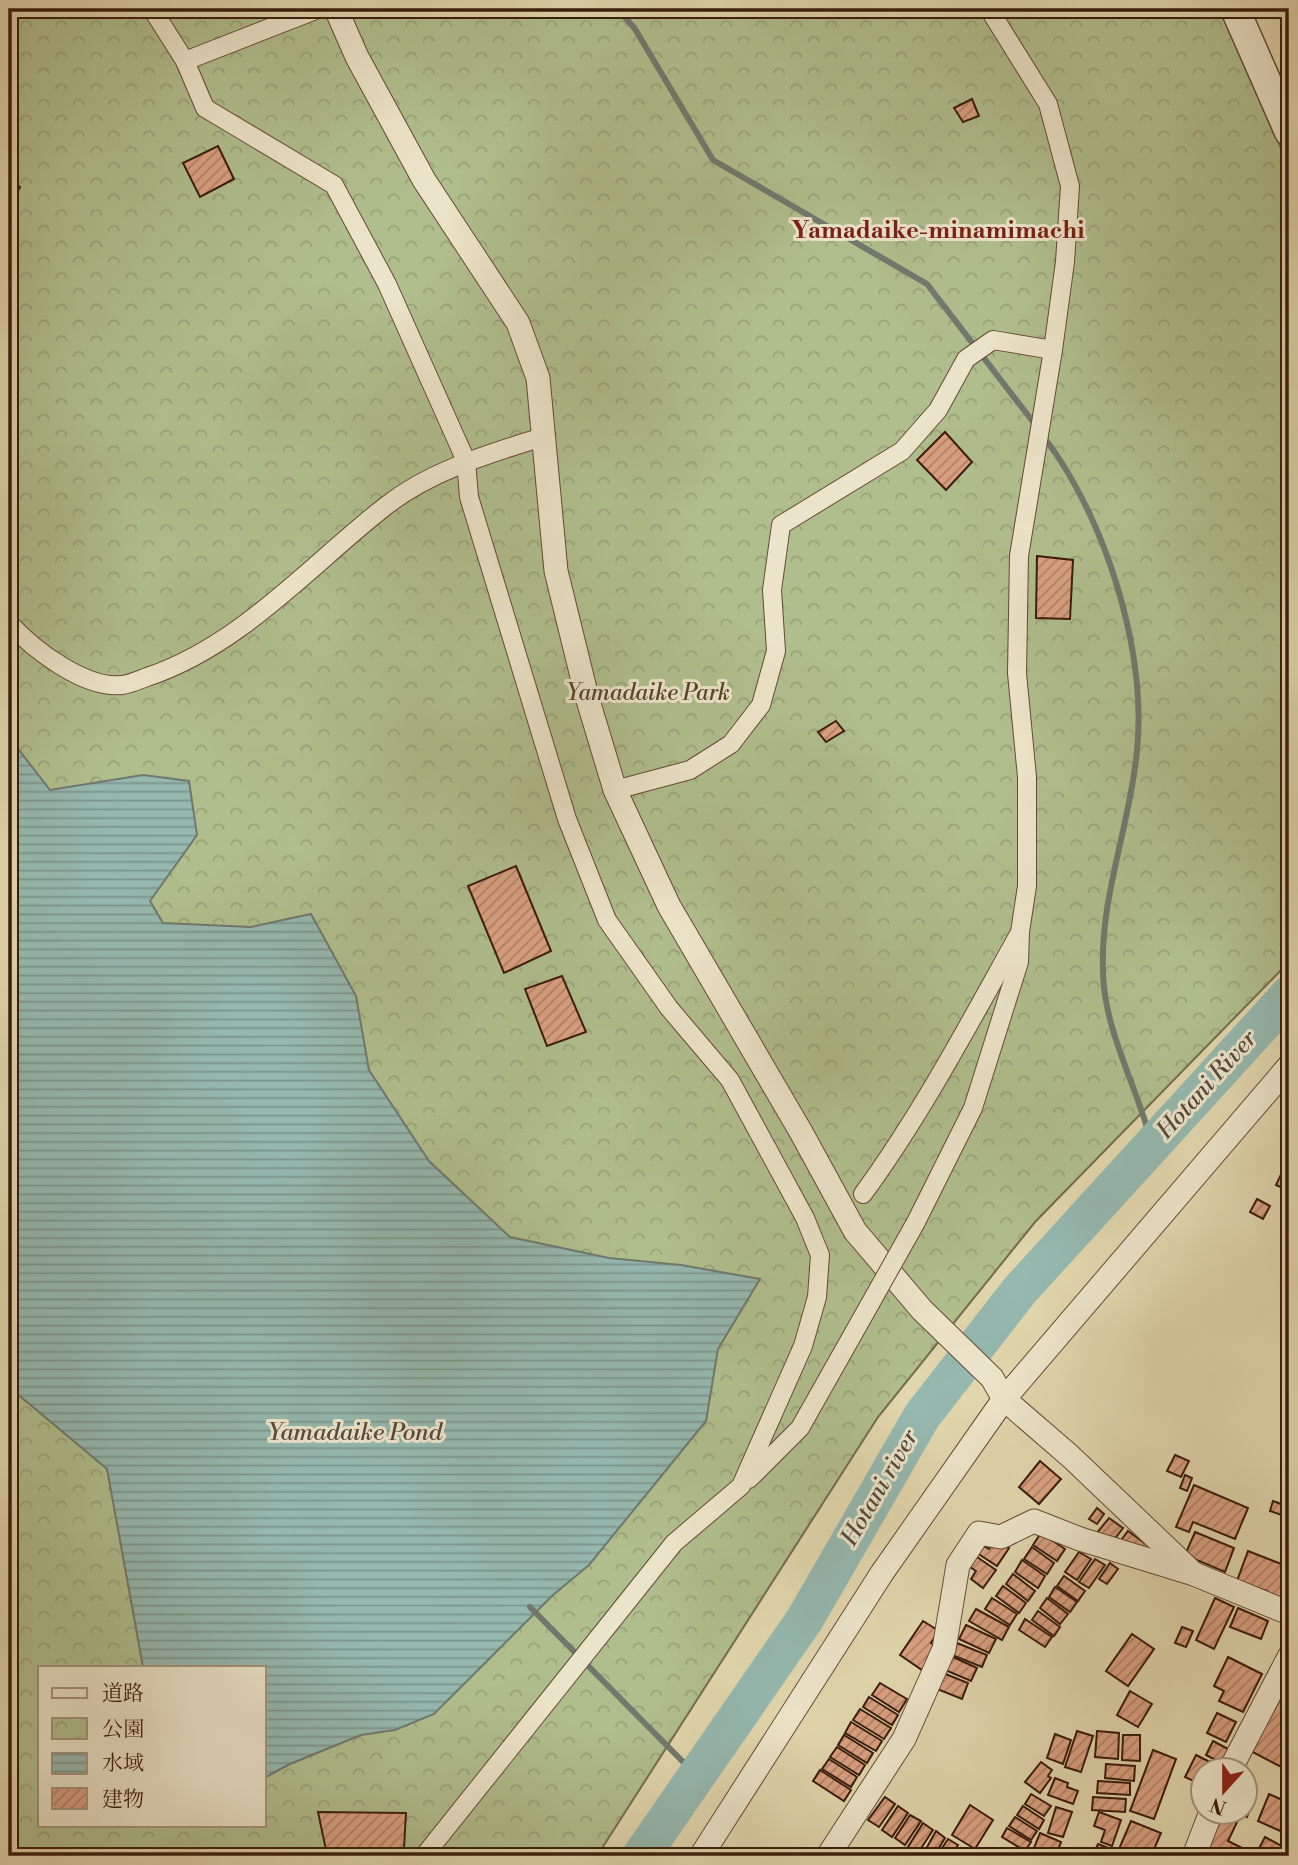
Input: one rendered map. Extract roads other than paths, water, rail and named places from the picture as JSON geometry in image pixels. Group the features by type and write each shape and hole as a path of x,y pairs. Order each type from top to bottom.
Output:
{"street":[{"path":"154,9 185,61 205,108 334,185 387,284 466,461 468,497 563,806 607,920 669,1008 730,1080 805,1218 820,1255 817,1297 803,1346 741,1486"},
{"path":"185,61 318,9"},
{"path":"336,9 357,57 424,180 518,323 538,378 556,571 587,697 615,790 669,906 801,1132 855,1231 932,1320 992,1378 1004,1399 1070,1456 1194,1574"},
{"path":"424,1856 674,1543 741,1486 800,1427 916,1222 972,1108 1019,962 1020,932 1027,886 1027,777 1017,673 1020,556 1065,262 1070,186 1048,104 989,9"},
{"path":"1235,9 1289,132"},
{"path":"615,790 690,770 731,744 761,705 776,651 772,590 780,525 902,451 938,410 966,359 993,340 1053,350"},
{"path":"9,623 61,668 108,684 122,685 179,666 269,605 389,503 466,461 542,436"},
{"path":"863,1194 895,1151 956,1049 1020,932"},
{"path":"701,1856 883,1573 1004,1399 1289,1066"},
{"path":"828,1856 904,1739 944,1649 958,1565 979,1533 1001,1537 1034,1521 1080,1539 1194,1574 1289,1613"},
{"path":"1237,1756 1289,1657"},
{"path":"1194,1856 1206,1826"}],"water":[{"name":"Yamadaike Pond","path":"9,737 50,790 143,775 189,781 197,835 150,901 163,923 251,927 311,914 356,996 369,1070 429,1161 510,1237 609,1258 681,1265 760,1279 718,1349 706,1421 589,1565 553,1595 434,1714 395,1730 361,1735 290,1764 266,1777 266,1666 143,1666 107,1469 9,1387"}],"waterway":[{"path":"618,9 635,29 713,160 927,284 1037,427"},
{"name":"Hotani River","path":"1043,436 1065,468 1103,544 1128,628 1135,670 1137,751 1106,916 1103,972 1115,1038 1152,1145"},
{"name":"Hotani river","path":"641,1856 805,1619 922,1416 1020,1290 1289,995"},
{"path":"530,1607 697,1776"}],"district":[{"name":"Yamadaike-minamimachi","path":"938,231"}],"park label":[{"name":"Yamadaike Park","path":"648,693"}]}
